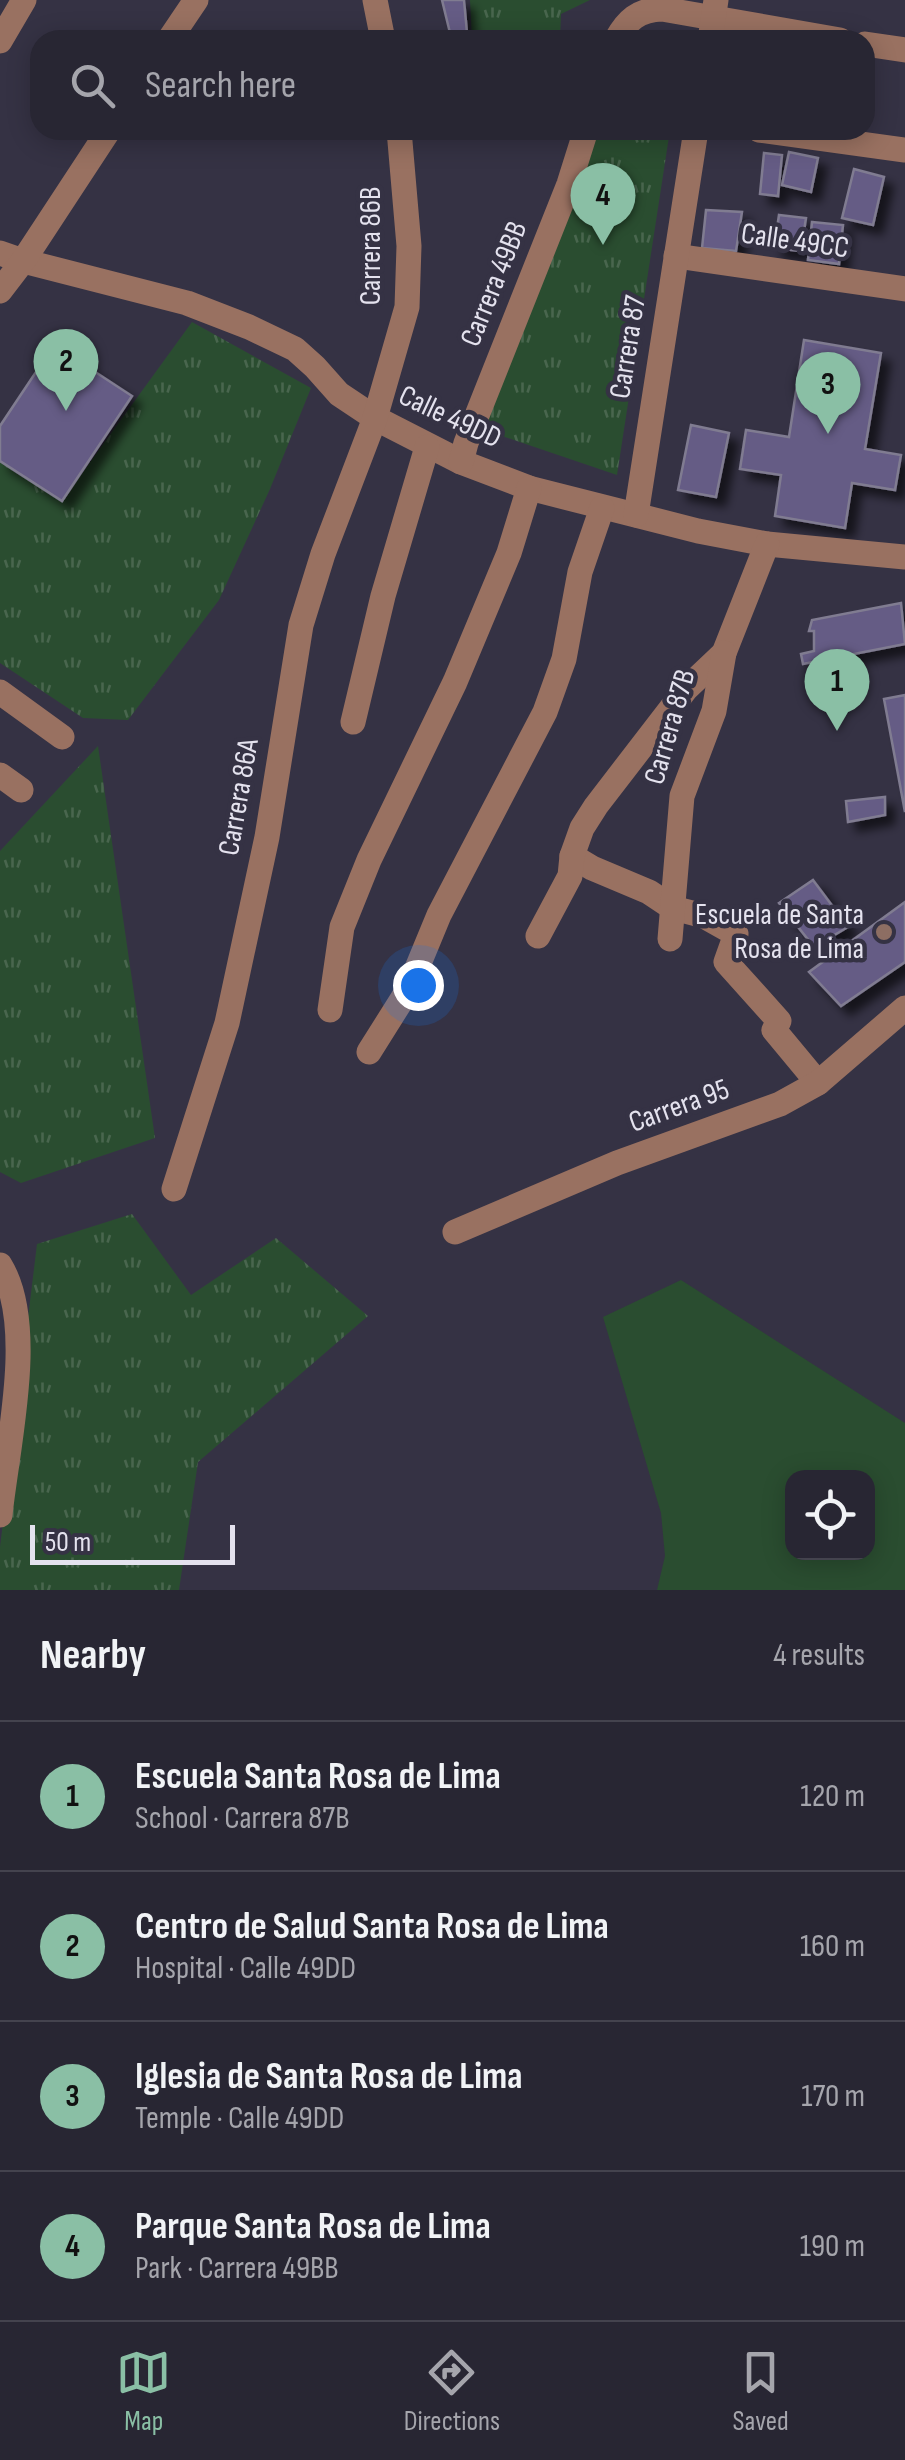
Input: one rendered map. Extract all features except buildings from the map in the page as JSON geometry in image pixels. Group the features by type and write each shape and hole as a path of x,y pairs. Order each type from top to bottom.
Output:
{"street":[{"path":"0,42 24,0"},
{"path":"176,30 196,0"},
{"path":"374,0 380,30"},
{"path":"622,30 627,22 647,10 662,9 776,30"},
{"path":"875,46 905,50"},
{"path":"0,291 11,257 101,140"},
{"name":"Carrera 86B","path":"375,418 407,306 409,246 401,140"},
{"name":"Carrera 49BB","path":"461,462 583,140"},
{"name":"Carrera 87","path":"636,515 694,140"},
{"path":"832,140 905,150"},
{"name":"Calle 49CC","path":"676,256 905,289"},
{"name":"Calle 49DD","path":"11,257 187,302 249,327 295,350 339,394 375,418 461,462 529,488 698,531 767,544 905,558"},
{"name":"Carrera 86A","path":"174,1189 226,1023 266,837 301,624 375,418"},
{"path":"353,722 427,446"},
{"path":"330,1010 342,927 368,860 462,664 509,553 529,488"},
{"path":"369,1052 408,990 440,915 544,712 564,660 580,572 602,508"},
{"path":"538,936 570,876 582,828 596,806 686,689 724,653 767,544"},
{"name":"Carrera 87B","path":"670,938 682,796 714,710 724,653"},
{"path":"0,692 62,737"},
{"path":"572,856 649,892 672,908 704,916 736,934 726,962 779,1021 774,1030 818,1083"},
{"name":"Carrera 95","path":"455,1232 617,1164 780,1104 818,1083 905,1008"},
{"path":"0,1265 14,1297 18,1327 16,1385 0,1515"}],"green space":[{"path":"470,0 590,0 561,14 560,30 472,30"},
{"path":"591,140 668,140 617,475 484,430"},
{"path":"192,322 311,388 219,600 128,720 83,718 0,663 0,461 62,501"},
{"path":"98,746 155,1138 21,1183 0,1172 0,851"},
{"path":"132,1214 191,1295 276,1238 368,1316 198,1462 179,1590 0,1590 0,1547 37,1244"},
{"path":"681,1280 905,1423 905,1590 657,1590 665,1556 661,1513 603,1317"}],"place":[{"name":"Parque Santa Rosa de Lima","path":"603,245"},
{"name":"Centro de Salud Santa Rosa de Lima","path":"66,411"},
{"name":"Iglesia de Santa Rosa de Lima","path":"828,434"},
{"name":"Escuela Santa Rosa de Lima","path":"837,731"},
{"name":"Escuela de Santa Rosa de Lima","path":"884,932"}]}
